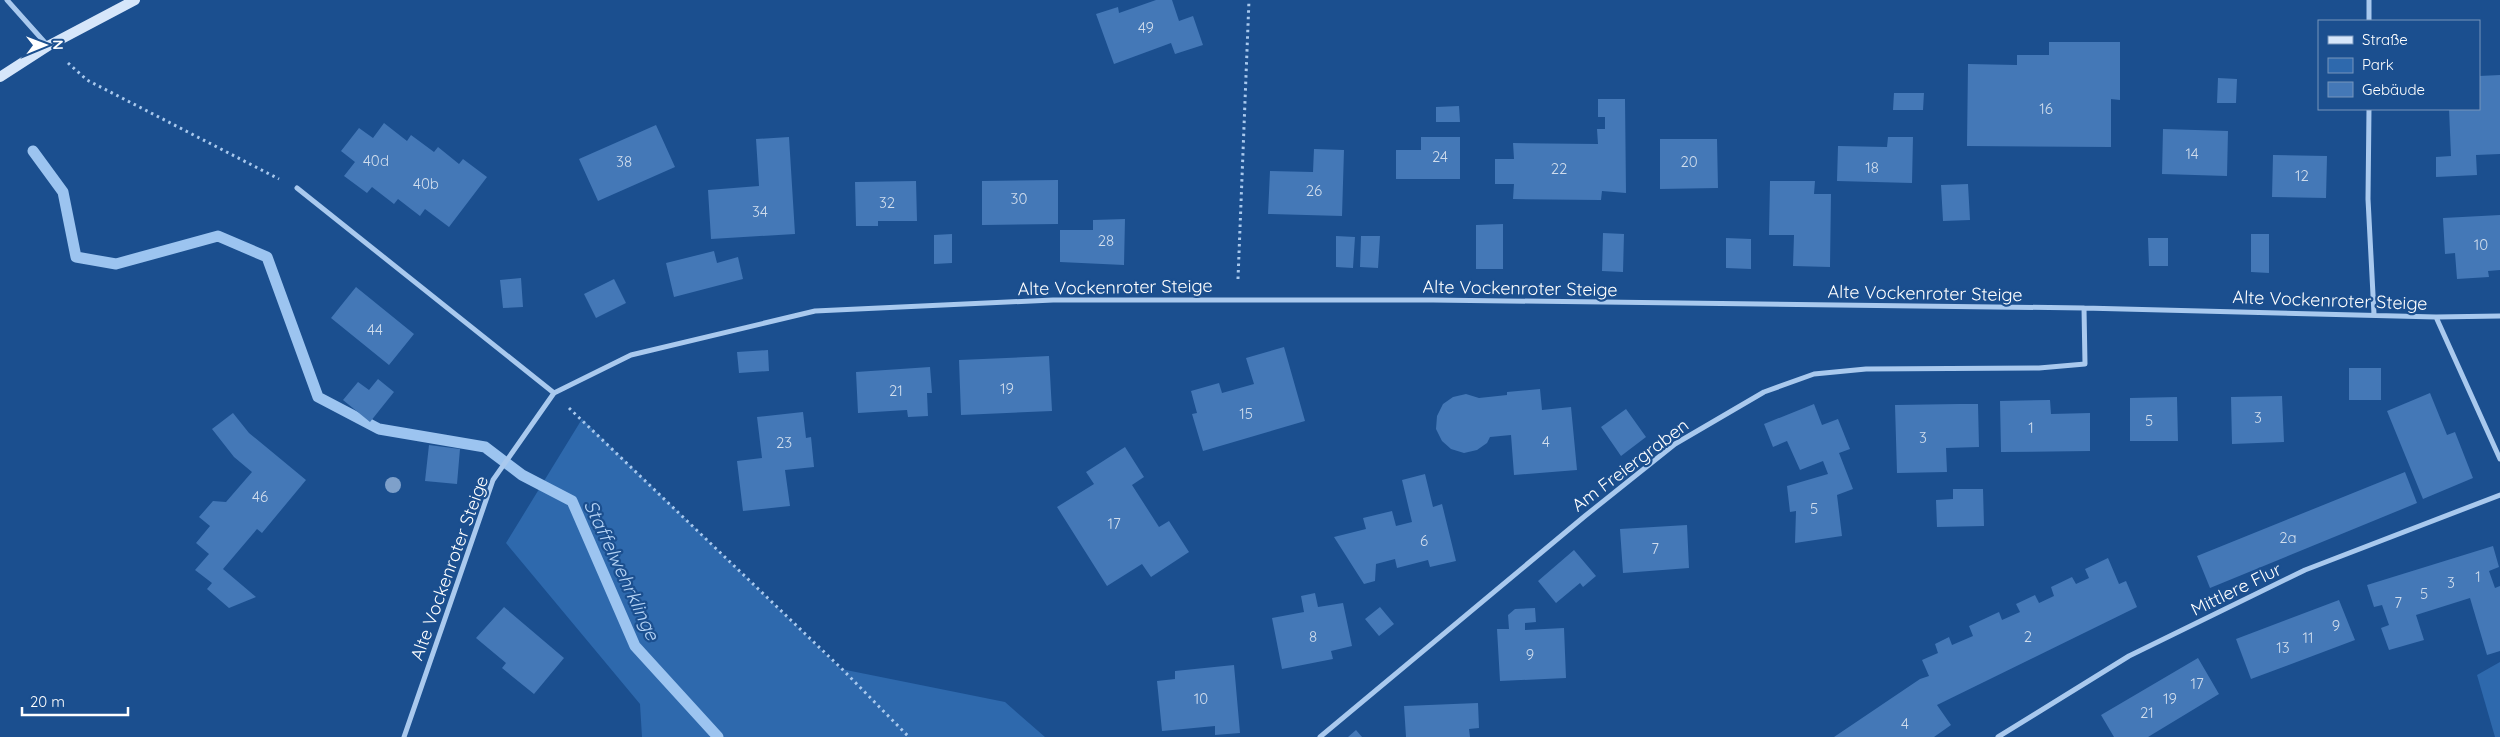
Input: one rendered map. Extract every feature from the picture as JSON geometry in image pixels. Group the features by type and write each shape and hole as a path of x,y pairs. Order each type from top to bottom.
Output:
{"main road":[{"path":"0,77 48,46 135,0"}],"street":[{"path":"7,0 48,46"},
{"path":"2369,0 2369,20"},
{"path":"2368,110 2368,199 2374,314"},
{"path":"297,188 554,394"},
{"name":"Alte Vockenroter Steige","path":"404,737 493,480 554,394 631,355 815,311 1053,300 1433,300 2084,308 2436,317 2500,316"},
{"name":"Am Freiergraben","path":"1320,737 1585,516 1676,444 1764,392 1814,374 1866,369 2039,368 2085,364 2084,308"},
{"path":"2436,317 2500,459"},
{"name":"Mittlere Flur","path":"1998,737 2129,656 2306,570 2500,495"}],"path":[{"path":"1237,300 1249,0"},
{"path":"48,46 88,80 297,188"},
{"path":"554,394 842,669 909,737"}],"green space":[{"path":"582,419 841,669 1005,702 1045,737 642,737 640,704 506,543"},
{"path":"2500,662 2500,737 2495,737 2477,675"}],"building":[{"path":"1156,0 1172,0 1179,21 1193,16 1203,45 1175,54 1171,43 1114,64 1096,14 1118,7 1119,13"},
{"path":"2049,42 2120,42 2120,100 2111,99 2111,147 1967,146 1968,64 2017,65 2017,55 2049,55"},
{"path":"2500,75 2500,154 2476,155 2477,175 2436,177 2436,157 2451,156 2449,110 2480,110 2480,76"},
{"path":"2218,78 2237,79 2236,103 2217,103"},
{"path":"1894,93 1924,93 1923,110 1893,110"},
{"path":"1598,99 1625,99 1626,193 1602,191 1601,200 1513,199 1514,184 1495,184 1495,159 1514,159 1513,143 1598,144 1597,129 1605,129 1605,117 1598,117"},
{"path":"1459,106 1460,122 1436,122 1436,107"},
{"path":"384,123 407,141 411,135 434,152 438,147 459,164 463,159 487,177 449,227 425,209 420,216 398,199 394,204 372,187 367,193 344,176 355,162 341,151 359,128 373,138"},
{"path":"656,125 675,167 598,201 579,159"},
{"path":"2163,129 2228,131 2227,176 2162,174"},
{"path":"789,137 795,234 711,239 708,190 759,186 756,139"},
{"path":"1421,137 1460,137 1460,179 1396,179 1396,150 1421,150"},
{"path":"1888,137 1913,137 1912,183 1837,181 1838,146 1887,147"},
{"path":"1660,139 1717,139 1718,188 1660,189"},
{"path":"1314,149 1344,150 1342,216 1268,214 1270,171 1313,172"},
{"path":"2273,155 2327,156 2326,198 2272,197"},
{"path":"1058,180 1058,224 982,225 982,181"},
{"path":"916,181 917,221 878,221 878,226 856,226 855,182"},
{"path":"1770,181 1815,181 1814,194 1831,194 1830,267 1793,266 1794,235 1769,235"},
{"path":"1968,184 1970,220 1943,221 1941,185"},
{"path":"2500,215 2500,270 2488,271 2489,277 2457,279 2455,253 2445,254 2443,218"},
{"path":"1125,219 1124,265 1060,262 1060,230 1093,230 1093,220"},
{"path":"1503,224 1503,269 1476,269 1476,225"},
{"path":"1603,233 1624,234 1623,272 1602,271"},
{"path":"952,234 952,263 934,264 934,235"},
{"path":"2251,234 2269,234 2269,273 2251,272"},
{"path":"1336,236 1355,237 1353,268 1336,267"},
{"path":"1361,236 1380,236 1378,268 1360,267"},
{"path":"1726,238 1751,239 1751,269 1726,268"},
{"path":"2148,238 2168,238 2168,266 2149,266"},
{"path":"714,251 717,263 738,257 743,279 674,297 666,263"},
{"path":"521,278 523,307 503,308 500,280"},
{"path":"614,279 626,303 596,318 584,294"},
{"path":"356,287 414,334 389,365 331,318"},
{"path":"1284,347 1305,421 1203,451 1192,414 1197,413 1191,391 1219,383 1222,393 1254,384 1246,358"},
{"path":"768,350 769,371 739,373 737,352"},
{"path":"1049,356 1052,411 961,415 959,360"},
{"path":"930,367 932,393 927,393 928,416 908,417 907,410 858,413 856,372"},
{"path":"2349,368 2381,368 2381,400 2349,400"},
{"path":"378,379 394,392 370,422 343,400 358,382 369,390"},
{"path":"1540,389 1542,410 1571,407 1577,470 1514,475 1511,435 1490,437 1487,443 1477,450 1464,453 1451,449 1442,441 1436,429 1437,416 1443,404 1453,397 1466,394 1479,398 1507,395 1507,392"},
{"path":"2430,393 2447,435 2455,432 2473,478 2423,499 2387,411"},
{"path":"2282,396 2284,442 2232,444 2231,397"},
{"path":"2177,397 2178,441 2130,441 2130,398"},
{"path":"2050,400 2051,414 2090,413 2090,451 2001,452 2000,401"},
{"path":"1814,404 1822,425 1838,419 1850,449 1839,453 1853,489 1837,495 1842,536 1795,543 1796,511 1790,512 1787,486 1828,474 1823,461 1800,470 1787,441 1773,447 1764,424"},
{"path":"1978,404 1979,447 1946,448 1947,472 1897,473 1895,405"},
{"path":"1626,409 1646,437 1621,456 1601,427"},
{"path":"803,412 806,438 811,437 814,467 785,470 790,506 743,511 737,461 762,458 757,417"},
{"path":"233,413 249,433 306,480 262,533 257,529 223,569 256,597 229,608 207,589 212,583 195,570 209,554 196,543 210,526 199,517 213,501 226,502 252,472 234,457 212,429"},
{"path":"429,445 460,449 457,484 425,481"},
{"path":"1125,447 1144,477 1132,485 1159,527 1169,521 1189,552 1151,577 1142,564 1107,586 1057,507 1094,484 1086,472"},
{"path":"2405,472 2417,503 2210,588 2197,556"},
{"path":"1425,474 1433,507 1442,504 1456,561 1430,567 1428,560 1397,568 1395,559 1376,564 1375,581 1364,584 1334,537 1366,529 1363,518 1392,511 1396,526 1412,522 1402,480"},
{"path":"1953,489 1983,489 1984,526 1937,527 1936,500 1953,499"},
{"path":"1687,525 1689,568 1623,573 1620,529"},
{"path":"2493,546 2499,567 2489,571 2495,588 2500,586 2500,651 2487,655 2470,598 2416,615 2424,640 2389,650 2381,628 2389,625 2382,605 2374,607 2367,585"},
{"path":"1574,550 1596,576 1583,587 1580,583 1556,603 1538,581"},
{"path":"2108,558 2119,584 2126,581 2137,607 1937,705 1951,725 1934,737 1834,737 1920,679 1929,676 1922,660 1938,653 1935,644 1949,637 1952,645 1973,636 1969,626 1999,612 2002,620 2020,612 2016,604 2035,595 2039,603 2054,596 2051,587 2072,577 2076,584 2089,578 2085,569"},
{"path":"1315,593 1318,607 1343,603 1352,646 1331,651 1333,659 1282,669 1272,618 1304,612 1301,596"},
{"path":"2339,600 2355,640 2251,679 2236,639"},
{"path":"504,607 564,658 534,694 502,668 506,663 476,638"},
{"path":"1380,607 1394,624 1379,636 1365,619"},
{"path":"1535,608 1536,622 1525,623 1525,630 1564,628 1566,678 1500,681 1497,629 1509,629 1508,615 1515,609"},
{"path":"2198,658 2219,694 2148,737 2114,737 2101,715"},
{"path":"1234,665 1240,733 1215,735 1215,726 1162,731 1157,681 1175,679 1175,671"},
{"path":"1478,703 1479,728 1469,729 1470,737 1406,737 1404,706"},
{"path":"1356,730 1362,737 1348,737"}],"waterway":[{"name":"Staffelwehrklinge","path":"33,151 63,192 76,257 116,264 218,236 267,257 318,397 379,429 485,447 522,475 572,501 635,646 718,737"}]}
